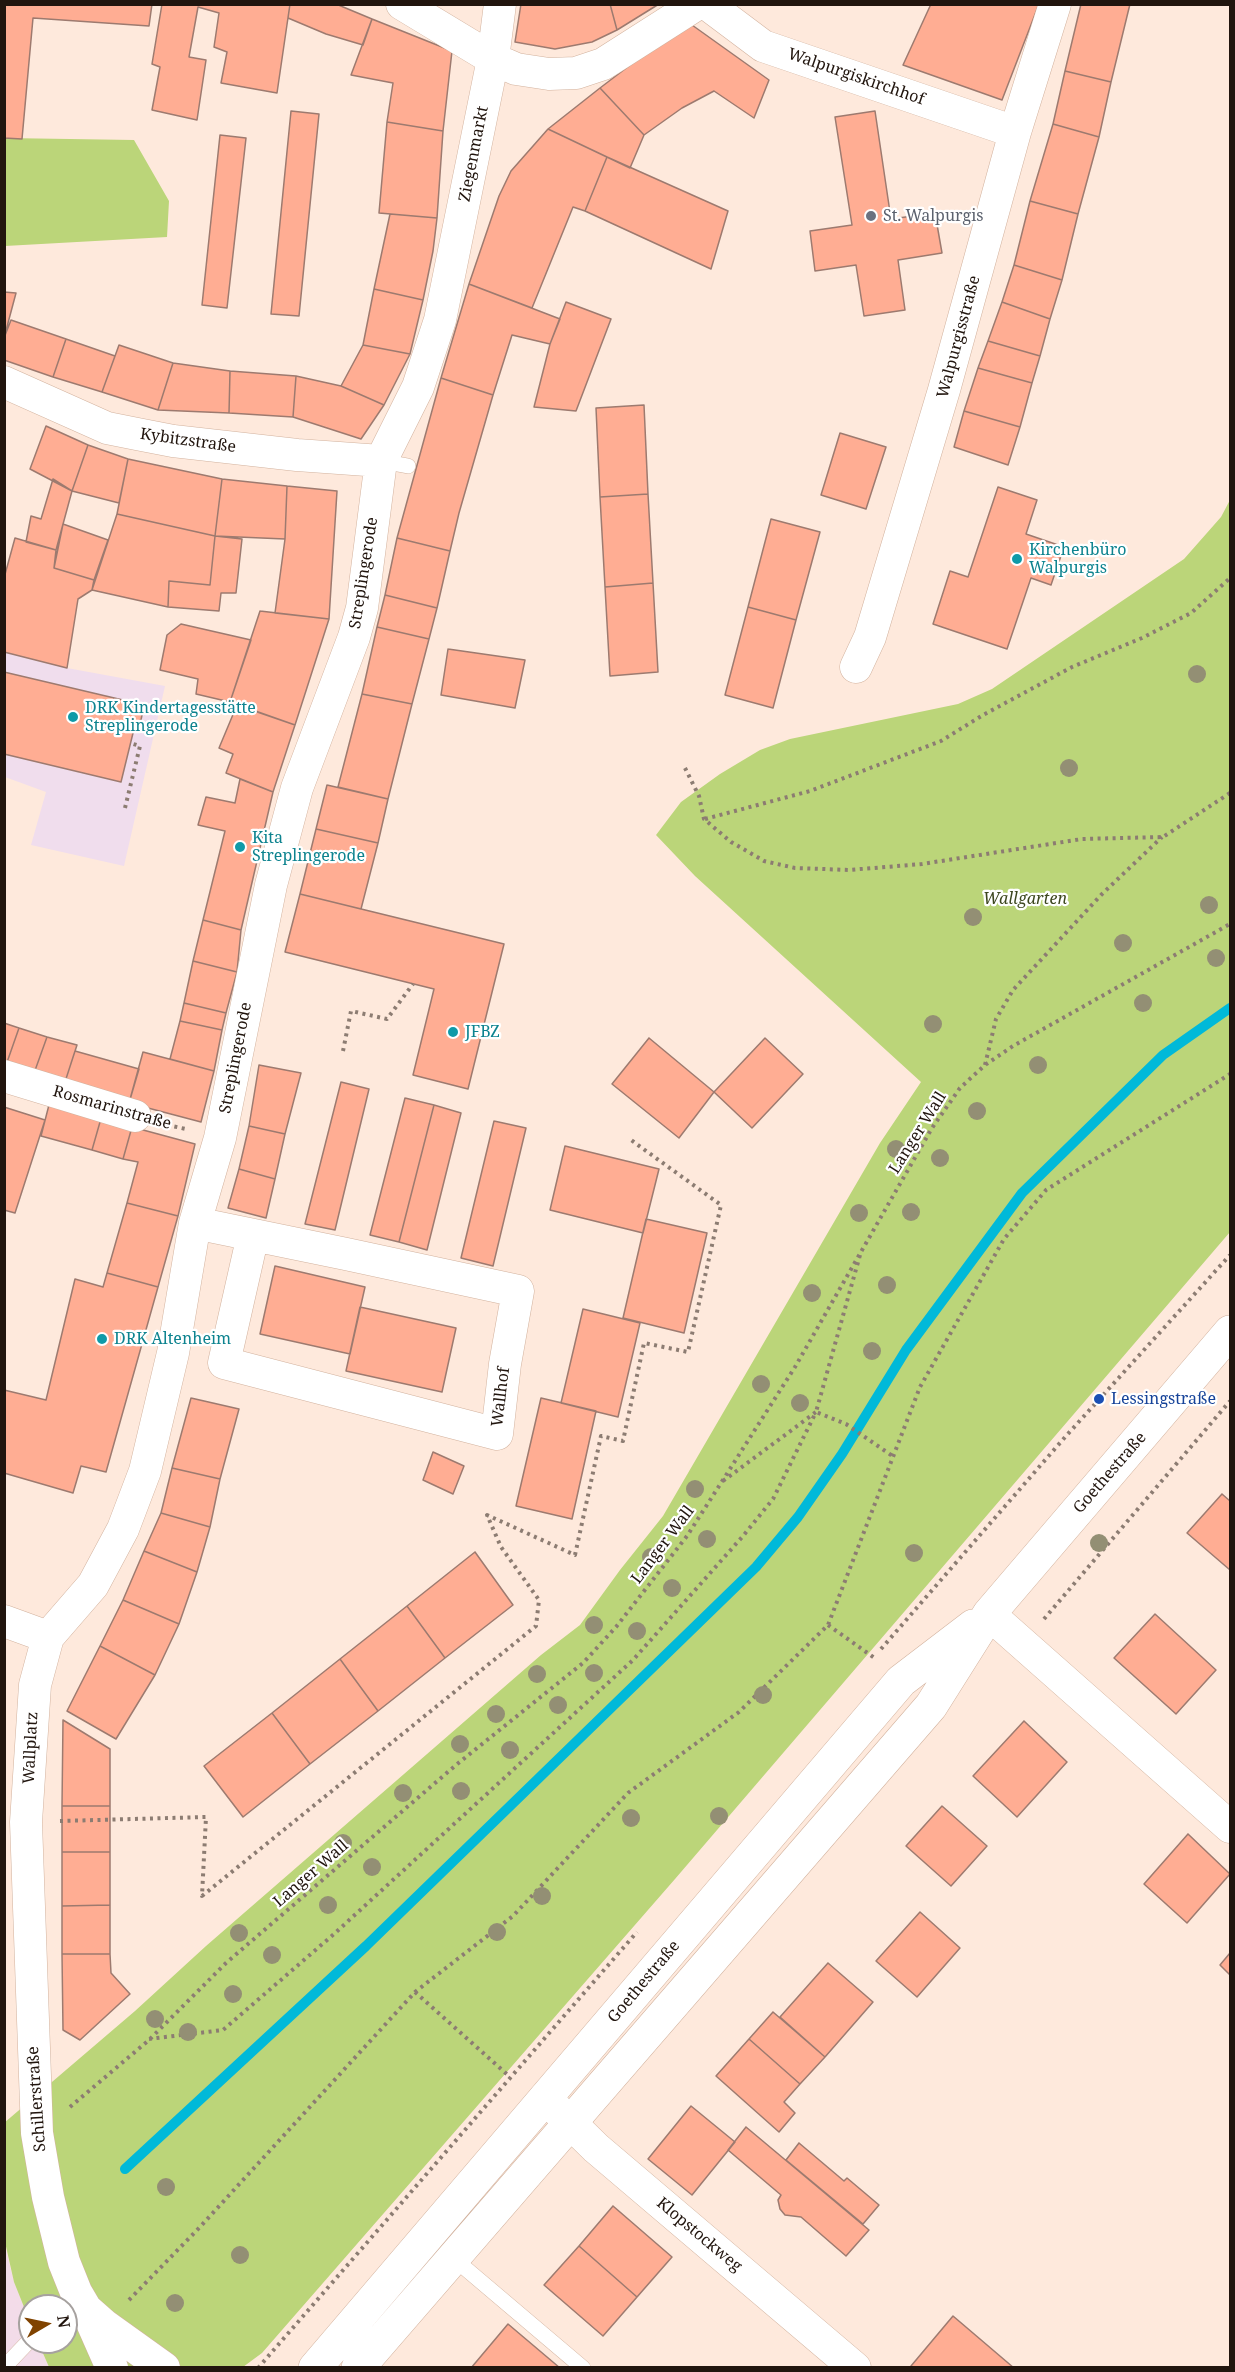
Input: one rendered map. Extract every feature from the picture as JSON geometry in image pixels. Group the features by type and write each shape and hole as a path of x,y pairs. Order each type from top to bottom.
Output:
{"main road":[{"name":"Goethestraße","path":"358,2367 931,1706 989,1614 1230,1332"},
{"name":"Goethestraße","path":"315,2367 901,1681 989,1614"}],"street":[{"path":"402,4 493,59 516,69 549,74 576,73 603,64 697,4"},
{"name":"Ziegenmarkt","path":"394,463 440,320 493,59 500,4"},
{"name":"Walpurgiskirchhof","path":"706,4 763,46 1015,132"},
{"name":"Walpurgisstraße","path":"856,667 870,637 941,401 1015,132 1055,4"},
{"name":"Kybitzstraße","path":"4,382 107,428 137,435 173,441 394,463"},
{"name":"Streplingerode","path":"48,1637 93,1585 123,1529 145,1471 173,1353 195,1223 220,1138 271,885 297,788 354,637 394,463"},
{"name":"Rosmarinstraße","path":"4,1076 135,1116"},
{"name":"Wallhof","path":"195,1223 253,1235 518,1291 505,1364 497,1434 224,1363 253,1235"},
{"path":"989,1614 1230,1827"},
{"path":"4,1621 48,1637"},
{"name":"Wallplatz","path":"30,1954 17,1901 26,1822 35,1685 48,1637"},
{"name":"Schillerstraße","path":"30,1954 37,2133 57,2235 82,2308 112,2367"},
{"name":"Klopstockweg","path":"545,2098 596,2148 855,2367"},
{"path":"82,2308 164,2367"}],"lane":[{"path":"452,2257 583,2367"}],"path":[{"path":"704,819 810,791 941,741 983,715 1072,667 1142,638 1191,614 1230,578"},
{"path":"125,808 140,746 130,743"},
{"path":"685,768 699,796 704,819 731,842 764,861 806,868 849,870 922,864 1082,839 1163,837"},
{"path":"985,1065 996,1019 1013,990 1101,896 1163,837 1230,793"},
{"name":"Langer Wall","path":"37,2133 149,2040 226,1963 456,1765 583,1663 616,1626 687,1536 721,1483 795,1367 932,1128 960,1088 985,1065 1012,1046 1230,924"},
{"path":"343,1051 351,1011 387,1019 413,984"},
{"path":"82,2308 200,2227 415,1992 513,1916 628,1793 739,1712 828,1625 920,1387 1004,1239 1046,1190 1230,1074"},
{"name":"Rosmarinstraße","path":"135,1116 220,1138"},
{"path":"26,1822 206,1817 202,1896 536,1626 539,1600 501,1547 487,1515 575,1555 602,1436 622,1441 644,1343 688,1352 721,1205 631,1140"},
{"path":"149,2040 223,2030 334,1934 633,1660 743,1536 773,1498 816,1412 862,1248"},
{"path":"816,1412 846,1424 894,1457"},
{"path":"721,1483 816,1412"},
{"path":"828,1625 874,1657"},
{"path":"415,1992 511,2078"}],"shaded area":[{"path":"4,652 67,668 165,686 124,866 31,845 46,792 5,777"},
{"path":"4,2242 19,2294 18,2354 43,2354 49,2367 5,2367"}],"green space":[{"path":"5,138 134,140 169,201 167,237 5,246"},
{"name":"Wallgarten","path":"1230,500 1230,1232 675,1879 262,2353 243,2367 49,2367 43,2354 78,2354 78,2294 19,2294 5,2242 4,2123 541,1655 580,1625 663,1516 880,1143 921,1082 695,876 656,835 681,802 720,774 760,750 790,739 958,704 992,689 1184,559 1221,517"}],"building":[{"path":"4,4 152,4 149,26 33,18 22,139 4,138"},
{"path":"162,4 290,4 277,93 221,83 227,52 214,47 219,13 198,7 189,57 206,60 197,120 152,110 160,67 152,64"},
{"path":"290,4 336,4 372,19 363,45 326,34 288,18"},
{"path":"521,4 610,4 617,30 592,42 555,49 515,42"},
{"path":"610,4 659,4 617,30"},
{"path":"931,4 1039,4 1002,100 903,65"},
{"path":"1081,4 1130,4 1111,82 1065,71"},
{"path":"372,19 452,51 443,131 387,122 393,83 351,75"},
{"path":"692,25 769,80 754,118 714,91 682,108 644,135 600,88 642,56"},
{"path":"1065,71 1111,82 1099,137 1053,124"},
{"path":"600,88 644,135 630,168 548,129"},
{"path":"291,111 319,114 299,316 271,314"},
{"name":"St. Walpurgis","path":"875,111 891,219 935,213 942,253 898,260 905,310 864,316 856,265 815,271 810,231 852,225 835,117"},
{"path":"387,122 443,131 437,218 379,213"},
{"path":"1053,124 1099,137 1078,214 1030,201"},
{"path":"548,129 607,157 585,211 573,207 532,308 469,284 499,196 511,171"},
{"path":"220,135 246,138 227,308 202,305"},
{"path":"607,157 728,211 711,269 585,211"},
{"path":"1030,201 1078,214 1062,280 1014,265"},
{"path":"390,214 437,218 423,300 374,289"},
{"path":"1014,265 1062,280 1050,319 1002,302"},
{"path":"469,284 560,319 550,344 512,335 493,395 441,378"},
{"path":"374,289 423,300 410,354 363,345"},
{"path":"4,292 16,293 4,338"},
{"path":"566,302 611,319 576,411 534,407 550,344"},
{"path":"1002,302 1050,319 1040,356 988,341"},
{"path":"11,320 66,339 53,377 4,360 4,338"},
{"path":"66,339 115,356 102,392 53,377"},
{"path":"988,341 1040,356 1032,383 978,368"},
{"path":"119,345 173,363 158,410 102,392"},
{"path":"363,345 410,354 384,405 341,386"},
{"path":"173,363 230,371 229,413 158,410"},
{"path":"978,368 1032,383 1020,427 964,411"},
{"path":"230,371 296,376 293,417 229,413"},
{"path":"296,376 341,386 384,405 361,439 293,417"},
{"path":"441,378 493,395 450,551 397,538"},
{"path":"644,405 648,494 600,497 596,408"},
{"path":"964,411 1020,427 1008,465 954,447"},
{"path":"46,426 88,445 72,491 30,469"},
{"path":"840,433 886,447 866,509 821,495"},
{"path":"88,445 128,459 119,503 72,491"},
{"path":"128,459 222,479 215,536 117,514"},
{"path":"53,479 72,491 56,550 26,542 31,516 41,519"},
{"path":"222,479 287,486 285,539 215,536"},
{"path":"287,486 337,491 329,619 275,613 285,539"},
{"name":"Kirchenbüro Walpurgis","path":"998,487 1037,500 1026,534 1064,547 1051,585 1031,578 1007,649 933,624 950,571 968,577"},
{"path":"648,494 653,583 605,587 600,497"},
{"path":"117,514 215,536 210,585 169,581 168,607 92,590"},
{"path":"771,519 820,532 796,620 748,607"},
{"path":"63,524 108,540 94,580 54,568"},
{"path":"215,536 242,539 236,593 221,593 219,611 168,607 169,581 210,585"},
{"path":"15,538 56,550 54,568 94,580 92,590 78,599 67,668 4,652 4,578"},
{"path":"397,538 450,551 437,608 385,595"},
{"path":"653,583 658,672 610,676 605,587"},
{"path":"385,595 437,608 429,639 377,627"},
{"path":"748,607 796,620 773,708 725,695"},
{"path":"260,611 329,619 295,725 230,702"},
{"path":"181,624 251,640 230,702 196,694 198,679 160,670 167,635"},
{"path":"377,627 429,639 412,704 362,694"},
{"path":"448,649 525,660 515,708 441,695"},
{"name":"DRK Kindertagesstätte Streplingerode","path":"4,672 144,705 139,730 134,729 121,782 4,754"},
{"path":"362,694 412,704 388,799 338,787"},
{"path":"237,705 295,725 273,792 226,773 233,754 219,748"},
{"name":"Kita Streplingerode","path":"240,779 273,792 241,930 203,920 225,831 198,825 206,797 235,803"},
{"path":"327,785 388,799 378,843 316,829"},
{"path":"316,829 378,843 361,909 300,894"},
{"name":"JFBZ","path":"300,894 504,944 468,1089 413,1075 434,989 285,952"},
{"path":"203,920 241,930 237,972 193,961"},
{"path":"193,961 237,972 226,1013 184,1003"},
{"path":"184,1003 226,1013 222,1030 180,1021"},
{"path":"180,1021 222,1030 214,1071 170,1059"},
{"path":"4,1023 19,1028 5,1068 4,1068"},
{"path":"19,1028 47,1037 33,1076 5,1068"},
{"path":"47,1037 77,1045 64,1085 33,1076"},
{"path":"649,1038 714,1092 679,1138 612,1084"},
{"path":"765,1038 803,1074 752,1128 714,1092"},
{"path":"75,1051 139,1069 129,1103 64,1085"},
{"path":"143,1052 214,1071 201,1122 129,1103"},
{"path":"259,1065 301,1073 285,1134 249,1126"},
{"path":"341,1082 369,1089 335,1230 305,1224"},
{"path":"405,1098 434,1105 399,1242 370,1235"},
{"path":"50,1101 102,1115 92,1150 41,1136"},
{"path":"434,1105 461,1113 427,1250 399,1242"},
{"path":"4,1107 45,1120 15,1213 4,1210"},
{"path":"102,1115 132,1127 123,1159 92,1150"},
{"path":"494,1121 526,1128 493,1266 461,1258"},
{"path":"249,1126 285,1134 275,1179 239,1169"},
{"path":"132,1127 195,1144 178,1216 127,1203 138,1162 123,1159"},
{"path":"565,1146 659,1169 643,1233 550,1210"},
{"path":"239,1169 275,1179 266,1218 228,1208"},
{"path":"127,1203 178,1216 158,1287 107,1273"},
{"path":"646,1219 707,1233 684,1333 623,1318"},
{"path":"275,1266 365,1287 350,1354 260,1334"},
{"name":"DRK Altenheim","path":"107,1273 158,1287 106,1472 81,1466 73,1493 4,1473 4,1390 46,1400 75,1279 103,1287"},
{"path":"360,1307 456,1328 442,1392 346,1371"},
{"path":"583,1309 640,1323 618,1417 561,1403"},
{"path":"191,1398 239,1409 220,1479 172,1468"},
{"path":"541,1398 596,1411 572,1519 516,1506"},
{"path":"433,1452 464,1466 453,1494 423,1480"},
{"path":"172,1468 220,1479 210,1527 161,1513"},
{"path":"1222,1494 1230,1501 1230,1570 1187,1533"},
{"path":"161,1513 210,1527 197,1572 144,1551"},
{"path":"144,1551 197,1572 179,1624 123,1600"},
{"path":"475,1552 513,1605 445,1658 407,1606"},
{"path":"123,1600 179,1624 155,1675 100,1646"},
{"path":"407,1606 445,1658 378,1711 340,1659"},
{"path":"1155,1614 1216,1670 1176,1714 1114,1658"},
{"path":"100,1646 155,1675 116,1739 67,1711"},
{"path":"340,1659 378,1711 310,1764 272,1713"},
{"path":"272,1713 310,1764 243,1817 204,1766"},
{"path":"63,1720 110,1749 110,1806 62,1806"},
{"path":"1024,1721 1067,1762 1017,1817 973,1776"},
{"path":"62,1806 110,1806 110,1852 62,1852"},
{"path":"942,1806 987,1846 951,1886 906,1846"},
{"path":"1188,1834 1230,1874 1187,1923 1144,1884"},
{"path":"62,1852 110,1852 110,1905 62,1906"},
{"path":"110,1905 110,1954 62,1954 62,1906"},
{"path":"920,1912 960,1948 917,1997 876,1961"},
{"path":"1230,1953 1230,1975 1220,1965"},
{"path":"62,1954 110,1954 111,1973 130,1994 80,2040 63,2030"},
{"path":"828,1963 873,2002 825,2057 780,2017"},
{"path":"773,2012 825,2057 800,2084 749,2039"},
{"path":"749,2039 800,2084 784,2102 795,2113 779,2132 716,2076"},
{"path":"691,2106 735,2142 692,2195 648,2159"},
{"path":"746,2127 869,2230 846,2256 801,2217 785,2215 780,2209 778,2200 781,2195 728,2150"},
{"path":"799,2143 844,2181 847,2178 879,2205 863,2224 786,2160"},
{"path":"613,2206 672,2257 637,2297 579,2246"},
{"path":"579,2246 637,2297 603,2336 544,2285"},
{"path":"953,2316 1014,2368 913,2368 911,2366"},
{"path":"508,2324 560,2368 471,2368"}],"waterway":[{"path":"125,2169 366,1946 756,1567 798,1517 842,1454 906,1350 1022,1193 1163,1055 1230,1008"}],"place":[{"name":"St. Walpurgis","path":"871,216"},
{"name":"Kirchenbüro Walpurgis","path":"1017,559"},
{"name":"DRK Kindertagesstätte Streplingerode","path":"73,717"},
{"name":"Kita Streplingerode","path":"240,847"},
{"name":"JFBZ","path":"453,1032"},
{"name":"DRK Altenheim","path":"102,1339"},
{"name":"Lessingstraße","path":"1099,1399"}]}
